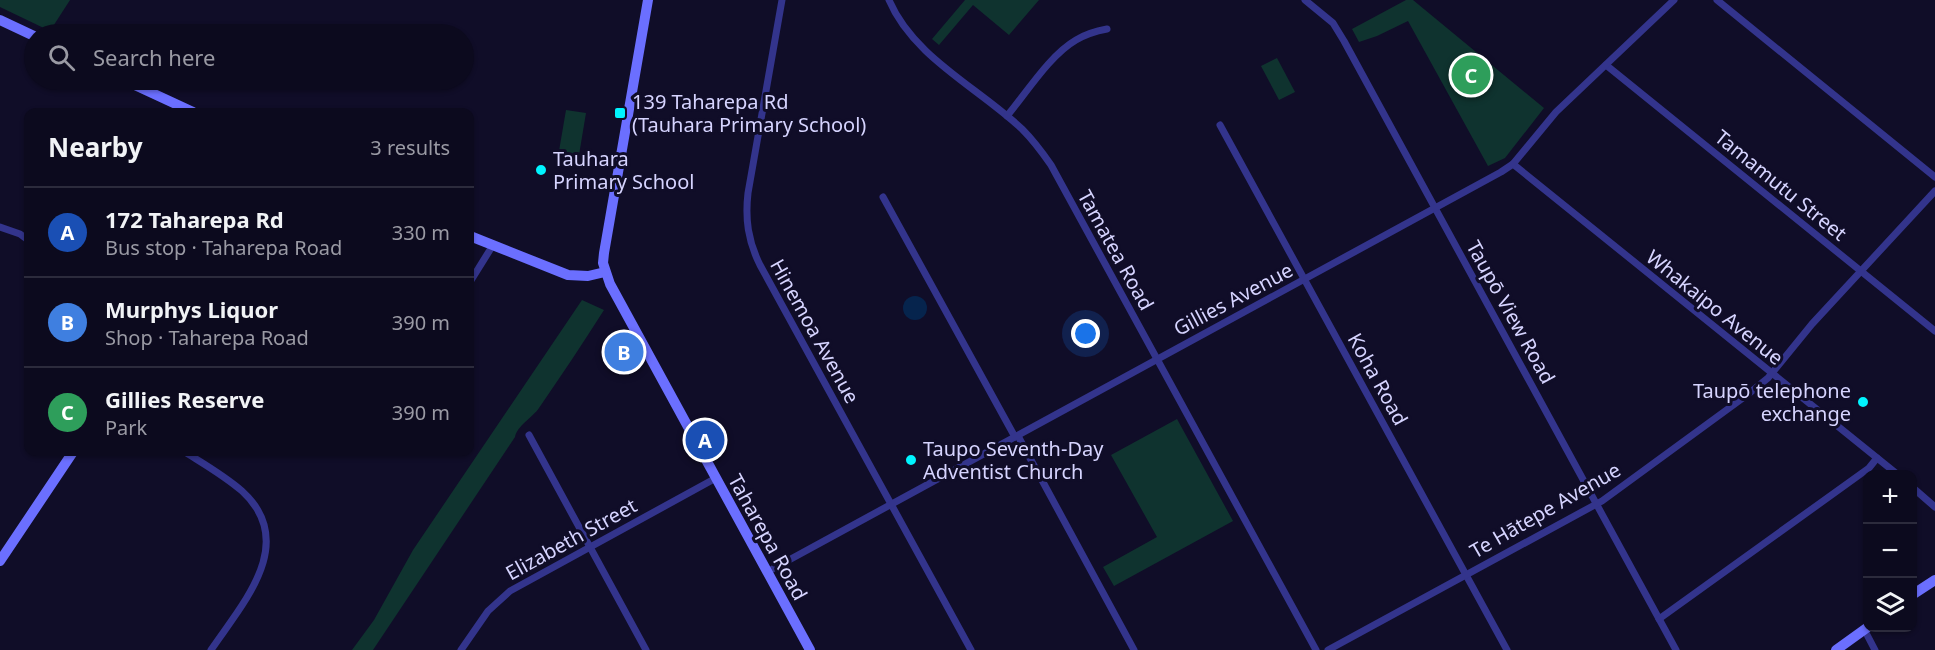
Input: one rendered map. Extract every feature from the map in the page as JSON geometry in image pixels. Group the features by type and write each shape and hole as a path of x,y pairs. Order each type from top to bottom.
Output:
{"street":[{"name":"Taharepa Road","path":"648,0 604,253 605,272 810,650"},
{"name":"Hinemoa Avenue","path":"782,0 748,193 748,232 760,265 971,650"},
{"name":"Tamatea Road","path":"889,0 899,19 915,40 1007,116 1032,140 1051,165 1316,650"},
{"name":"Taupō View Road","path":"1305,0 1325,16 1338,31 1676,650"},
{"name":"Gillies Avenue","path":"767,572 1513,164 1556,112 1674,0"},
{"path":"1717,0 1935,177"},
{"path":"0,20 24,31"},
{"path":"1007,116 1057,55 1074,41 1089,33 1107,29"},
{"name":"Tamamutu Street","path":"1606,64 1935,331"},
{"path":"146,90 184,108"},
{"name":"Koha Road","path":"1220,125 1507,650"},
{"name":"Whakaipo Avenue","path":"1513,164 1893,470"},
{"name":"Te Hātepe Avenue","path":"1328,650 1596,504 1748,395 1771,374 1812,324 1935,191"},
{"path":"883,197 1134,650"},
{"path":"0,227 24,237"},
{"path":"474,238 568,275 588,276 605,272"},
{"path":"474,276 493,245"},
{"path":"529,435 646,650"},
{"path":"0,561 70,456"},
{"path":"191,456 244,492 263,521 266,535 267,552 257,582 211,650"},
{"path":"1659,619 1869,468 1877,458"},
{"name":"Elizabeth Street","path":"461,650 496,602 526,581 716,478"},
{"path":"1917,491 1935,507"},
{"path":"1917,592 1935,580"},
{"path":"1836,650 1863,630"},
{"path":"1868,632 1875,650"}],"green space":[{"path":"0,0 70,0 55,24 35,24 0,7"},
{"path":"965,0 1039,0 1009,35 973,5 939,45 932,39"},
{"path":"1406,0 1413,0 1544,108 1505,158 1488,166 1408,21 1359,42 1352,29"},
{"path":"1277,58 1295,92 1279,100 1261,66"},
{"path":"566,110 586,113 579,155 559,151"},
{"path":"582,300 604,310 539,408 516,433 373,650 352,650 374,620 413,550"},
{"path":"1177,419 1233,521 1114,586 1103,567 1157,537 1111,455"}],"water":[{"path":"915,296 920,297 926,303 926,313 920,319 915,320 910,319 904,313 903,308 904,303 910,297"}],"place":[{"name":"Gillies Reserve","path":"1471,75"},
{"name":"139 Taharepa Rd (Tauhara Primary School)","path":"620,113"},
{"name":"Tauhara Primary School","path":"541,170"},
{"name":"Murphys Liquor","path":"624,352"},
{"name":"Taupō telephone exchange","path":"1863,402"},
{"name":"172 Taharepa Rd","path":"705,440"},
{"name":"Taupo Seventh-Day Adventist Church","path":"911,460"}]}
